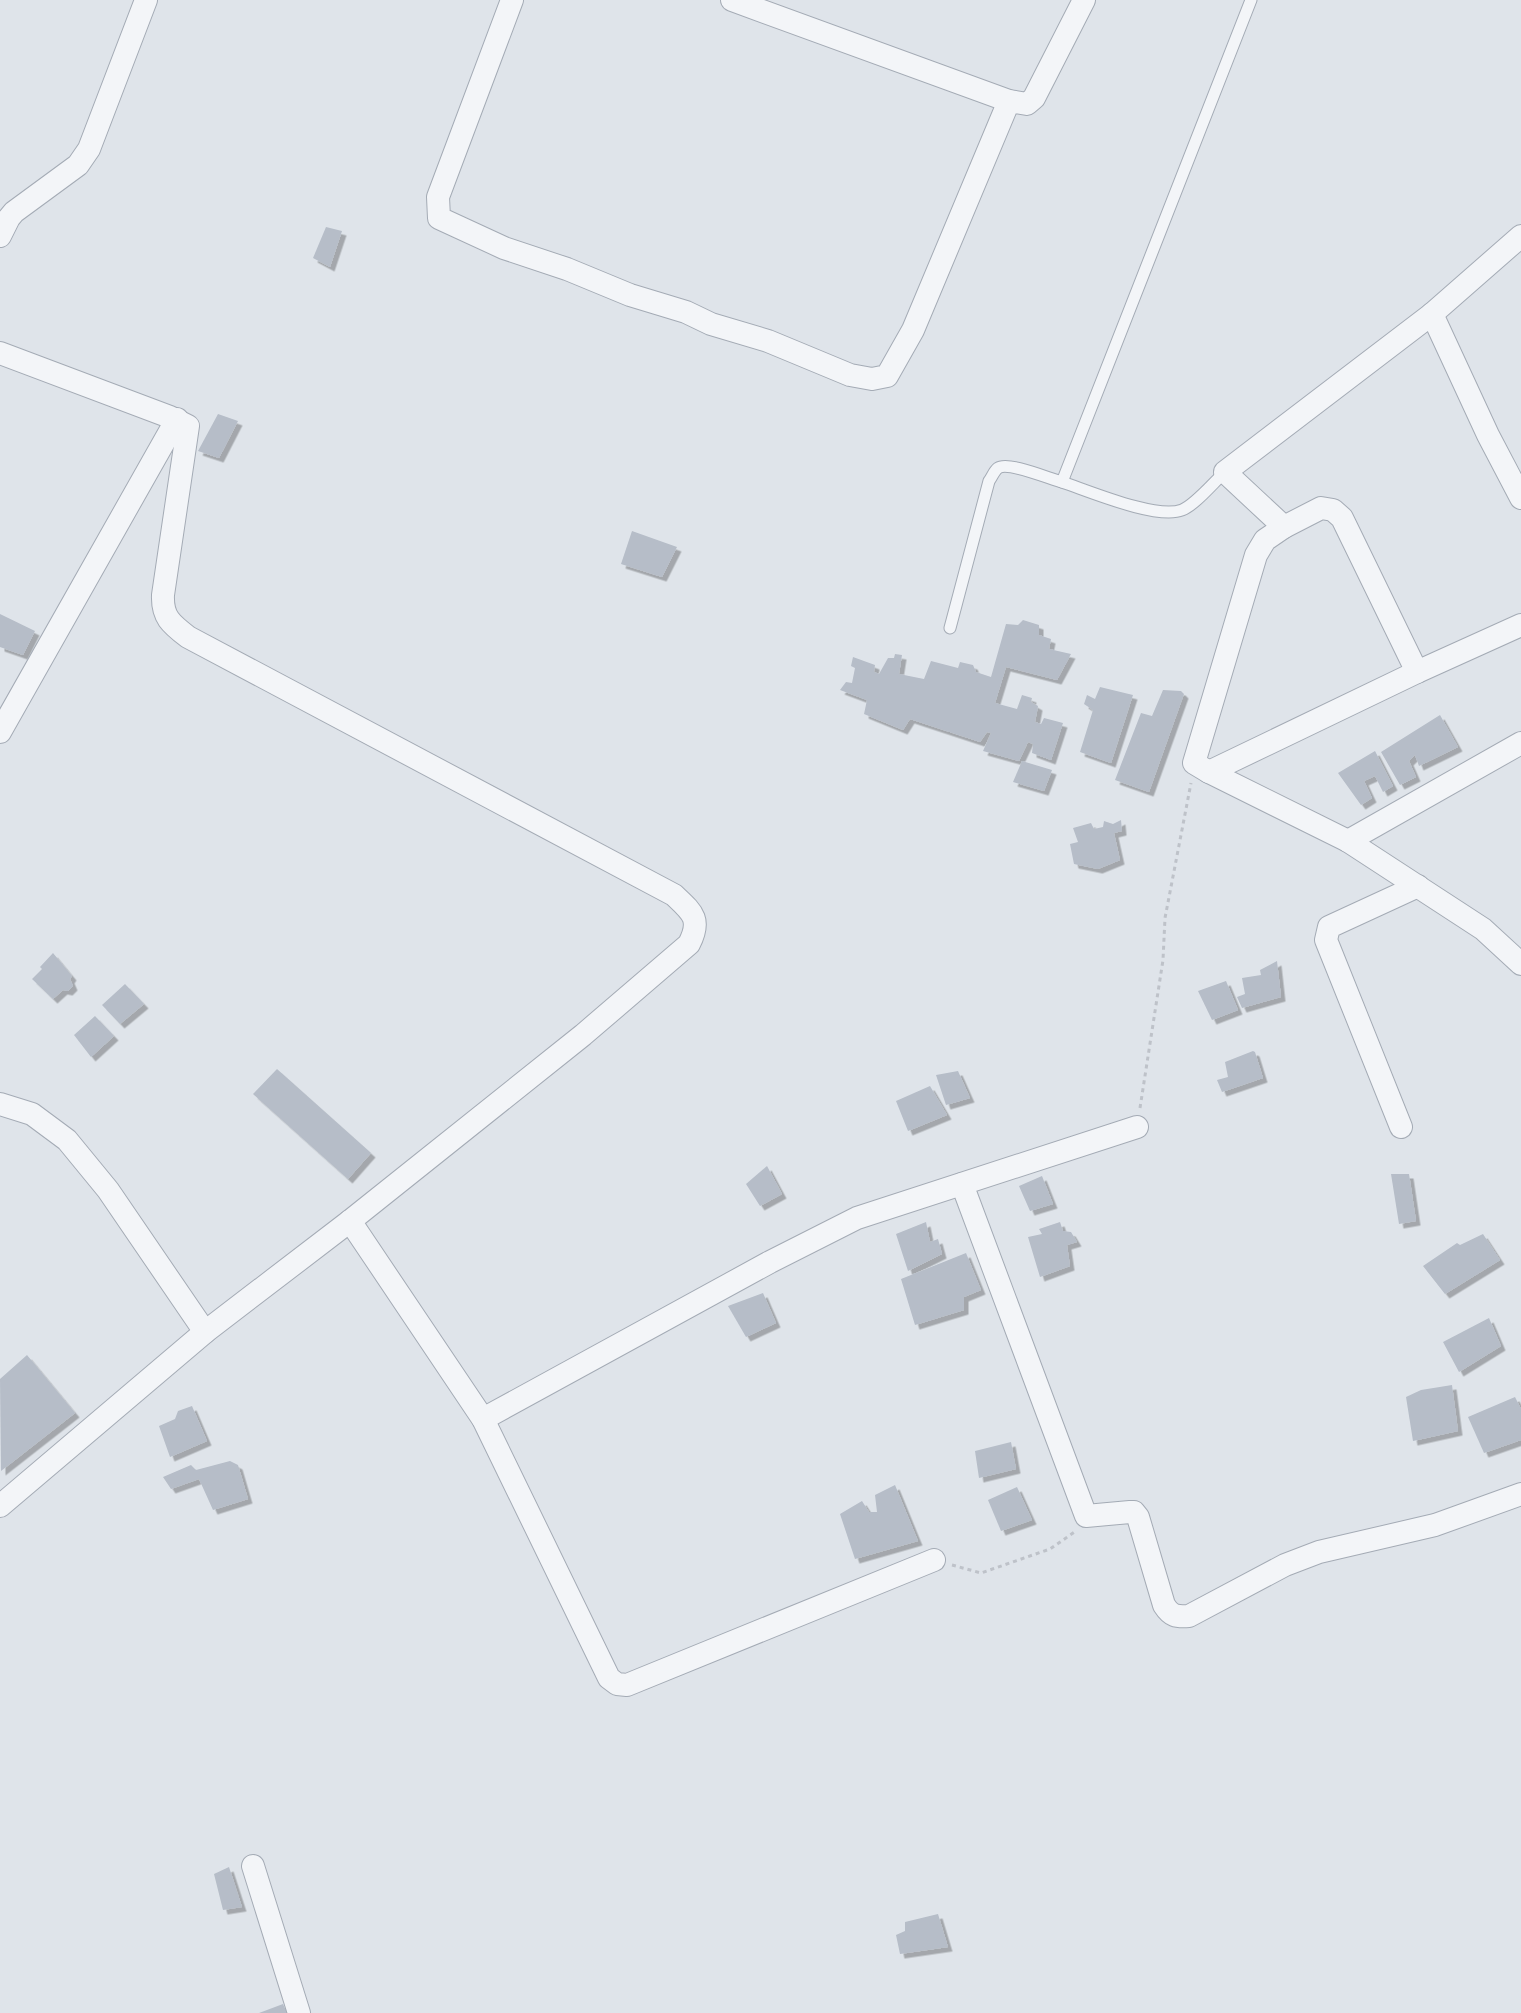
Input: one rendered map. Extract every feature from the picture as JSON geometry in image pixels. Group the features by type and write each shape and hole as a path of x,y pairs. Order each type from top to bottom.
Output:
{"street":[{"path":"0,236 6,222 14,212 78,165 88,149 146,0"},
{"path":"512,0 438,197 439,218 504,248 568,268 630,295 686,312 711,324 768,341 850,375 872,379 887,376 913,330 1009,101"},
{"path":"732,0 1009,101 1027,104 1034,98 1084,0"},
{"path":"1284,527 1225,472 1432,314 1521,236"},
{"path":"1432,314 1488,435 1521,498"},
{"path":"0,353 176,420 189,427 163,594 165,618 172,625 188,637 674,895 692,913 696,923 694,935 689,944 598,1022 350,1221 206,1332 0,1506"},
{"path":"0,732 176,420"},
{"path":"1202,768 1256,555 1265,540 1284,527 1321,508 1332,510 1342,518 1417,672"},
{"path":"1202,768 1521,625"},
{"path":"1348,841 1521,743"},
{"path":"1202,768 1348,841 1483,929 1521,964"},
{"path":"1402,1127 1326,940 1329,927 1418,886"},
{"path":"0,1104 32,1114 67,1140 108,1190 206,1332"},
{"path":"484,1419 770,1262 857,1218 1137,1127"},
{"path":"962,1184 1086,1516 1134,1512 1138,1517 1164,1605 1169,1613 1177,1617 1189,1616 1285,1565 1319,1552 1435,1525 1521,1494"},
{"path":"350,1221 484,1419 608,1678 617,1684 627,1685 934,1560"},
{"path":"253,1866 299,2013"}],"lane":[{"path":"1062,482 1251,0"},
{"path":"950,628 990,481 999,467 1018,468 1142,509 1174,513 1184,510 1225,472"}],"path":[{"path":"1137,1127 1163,960 1165,918 1202,768"},
{"path":"934,1560 981,1573 1050,1549 1075,1532 1086,1516"}],"building":[{"path":"326,227 342,231 330,267 313,258"},
{"path":"218,414 238,421 219,458 198,451"},
{"path":"632,531 677,547 662,577 621,564"},
{"path":"0,614 35,631 23,655 0,647"},
{"path":"1023,620 1039,625 1039,635 1051,639 1049,649 1071,654 1057,680 1006,667 995,703 1017,709 1022,695 1032,698 1031,702 1038,706 1035,722 1041,724 1044,718 1063,723 1051,760 1032,753 1033,744 1028,742 1019,761 983,751 991,733 987,732 980,742 910,719 903,730 864,714 867,700 840,690 846,682 852,683 855,668 851,666 853,657 875,665 874,672 879,674 888,658 894,658 895,654 902,655 899,674 924,679 931,661 958,668 960,662 973,665 976,672 991,677 1006,624 1018,625"},
{"path":"1100,687 1133,695 1111,763 1080,752 1093,710 1084,704 1087,695 1095,699"},
{"path":"1163,690 1181,691 1184,694 1149,792 1115,780 1141,713 1152,716"},
{"path":"1440,715 1458,747 1419,766 1415,755 1409,761 1416,777 1400,785 1381,752"},
{"path":"1375,751 1393,786 1383,792 1375,776 1364,781 1372,798 1361,805 1338,773"},
{"path":"1022,761 1052,770 1044,791 1013,782"},
{"path":"1121,820 1122,831 1114,833 1120,860 1098,869 1074,864 1070,844 1078,842 1073,828 1091,823 1094,829 1103,827 1104,821 1113,824"},
{"path":"53,953 72,976 70,979 73,986 68,991 63,990 53,999 32,979"},
{"path":"1277,961 1281,997 1242,1008 1237,997 1245,994 1242,978 1261,975 1260,970"},
{"path":"1226,981 1238,1010 1212,1020 1198,991"},
{"path":"125,984 144,1004 120,1024 102,1005"},
{"path":"95,1016 114,1036 91,1057 74,1035"},
{"path":"1253,1051 1255,1052 1263,1078 1222,1092 1217,1080 1228,1077 1225,1062"},
{"path":"277,1069 371,1153 348,1179 253,1094"},
{"path":"958,1071 970,1098 946,1105 936,1075"},
{"path":"930,1086 947,1115 908,1131 896,1101"},
{"path":"767,1166 782,1194 760,1206 746,1184"},
{"path":"1391,1174 1409,1174 1416,1221 1399,1224"},
{"path":"1042,1176 1053,1204 1030,1211 1019,1186"},
{"path":"926,1222 930,1242 938,1239 942,1254 908,1271 896,1234"},
{"path":"1060,1222 1063,1231 1071,1232 1077,1242 1067,1245 1070,1266 1040,1277 1028,1237 1042,1234 1039,1229"},
{"path":"1483,1234 1500,1260 1445,1294 1423,1266 1457,1243 1460,1245"},
{"path":"966,1253 981,1290 964,1297 964,1310 915,1325 901,1279"},
{"path":"763,1293 776,1323 746,1337 728,1306"},
{"path":"1489,1318 1501,1346 1459,1372 1443,1342"},
{"path":"27,1355 75,1413 1,1471 0,1379"},
{"path":"1452,1385 1458,1431 1413,1441 1406,1397 1421,1390"},
{"path":"1515,1397 1521,1409 1521,1440 1484,1453 1468,1417"},
{"path":"192,1406 207,1441 170,1457 159,1426 175,1419 178,1411"},
{"path":"1011,1442 1016,1469 979,1478 975,1451"},
{"path":"230,1461 238,1465 248,1499 213,1510 199,1479 171,1489 163,1477 191,1465 196,1470"},
{"path":"895,1485 918,1541 855,1559 840,1514 862,1501 869,1512 877,1512 875,1495"},
{"path":"1017,1487 1032,1520 1001,1531 988,1500"},
{"path":"229,1867 242,1907 223,1910 214,1874"},
{"path":"938,1914 948,1947 900,1954 896,1935 905,1931 905,1922"},
{"path":"283,2004 287,2013 259,2013"}]}
